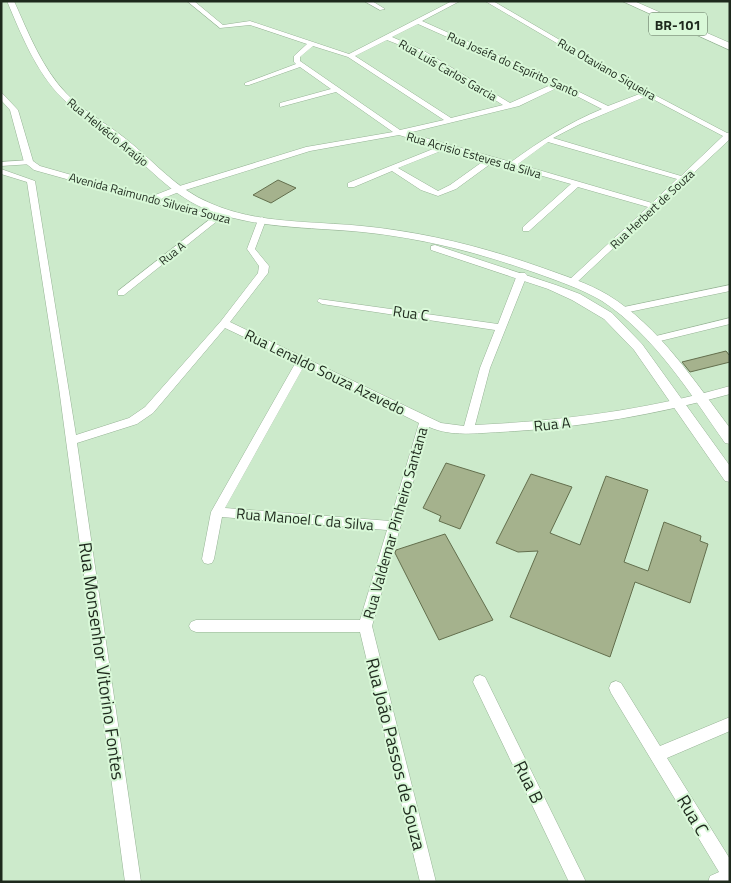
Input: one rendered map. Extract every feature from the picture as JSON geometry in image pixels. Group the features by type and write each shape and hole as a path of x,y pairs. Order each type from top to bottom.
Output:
{"highway":[{"name":"BR-101","path":"626,1 730,47"}],"street":[{"name":"Rua Helvécio Araújo","path":"10,1 35,50 63,95 127,145 176,190 220,215 247,218"},
{"path":"190,1 222,27 252,24 312,42 350,56 449,120"},
{"path":"368,1 382,10"},
{"path":"350,56 457,1"},
{"name":"Rua Otaviano Siqueira","path":"488,1 647,93 729,136"},
{"name":"Rua Joséfa do Espírito Santo","path":"417,21 559,84 608,109"},
{"name":"Rua Luís Carlos Garcia","path":"386,36 422,52 509,106"},
{"path":"312,42 296,58 300,65 399,133 509,106 559,84"},
{"path":"247,84 300,65"},
{"path":"283,105 336,90"},
{"path":"512,165 547,139 577,122 647,93"},
{"path":"1,94 14,110 36,167 31,181 1,171"},
{"name":"Rua Acrisio Esteves da Silva","path":"152,199 309,149 399,133 655,206"},
{"name":"Rua Herbert de Souza","path":"572,282 729,136"},
{"path":"547,139 684,179"},
{"path":"351,184 446,146"},
{"path":"392,168 424,188 438,194 453,187 492,159"},
{"path":"1,164 36,167"},
{"name":"Avenida Raimundo Silveira Souza","path":"36,167 176,206 260,223 350,231 396,238 522,275 576,297 608,316 638,347 730,477"},
{"name":"Rua Monsenhor Vitorino Fontes","path":"31,181 133,882"},
{"path":"526,229 576,184"},
{"path":"176,206 189,197"},
{"name":"Rua A","path":"121,293 220,215"},
{"name":"Avenida Raimundo Silveira Souza","path":"247,218 260,223 364,229 436,239 503,258 572,282 624,310 700,397 730,439"},
{"path":"70,441 121,426 142,416 224,323 264,269 251,251 260,223"},
{"path":"468,430 485,368 499,327 522,275"},
{"path":"624,310 730,288"},
{"name":"Rua C","path":"322,301 499,327"},
{"path":"652,340 730,321"},
{"name":"Rua Lenaldo Souza Azevedo","path":"224,323 425,421"},
{"name":"Rua Manoel C da Silva","path":"208,560 217,512 302,361"},
{"name":"Rua A","path":"425,421 449,429 468,430 580,421 680,404 730,390"},
{"name":"Rua Valdemar Pinheiro Santana","path":"365,626 425,421"},
{"name":"Rua Manoel C da Silva","path":"217,512 393,526"},
{"path":"196,626 365,626"},
{"name":"Rua João Passos de Souza","path":"365,626 428,882"},
{"name":"Rua B","path":"480,682 578,882"},
{"name":"Rua C","path":"616,688 730,875"},
{"path":"657,755 730,724"},
{"path":"716,882 730,875"}],"building":[{"path":"278,180 296,188 271,203 253,195"},
{"path":"726,351 730,356 730,362 690,372 682,362"},
{"path":"446,463 485,475 460,529 439,521 441,516 423,508"},
{"path":"531,474 572,487 550,533 580,545 606,476 648,490 624,562 648,571 664,522 701,536 700,541 708,544 690,603 635,582 610,657 510,617 538,551 518,552 496,543"},
{"path":"445,534 493,620 439,640 395,553 396,550"}]}
